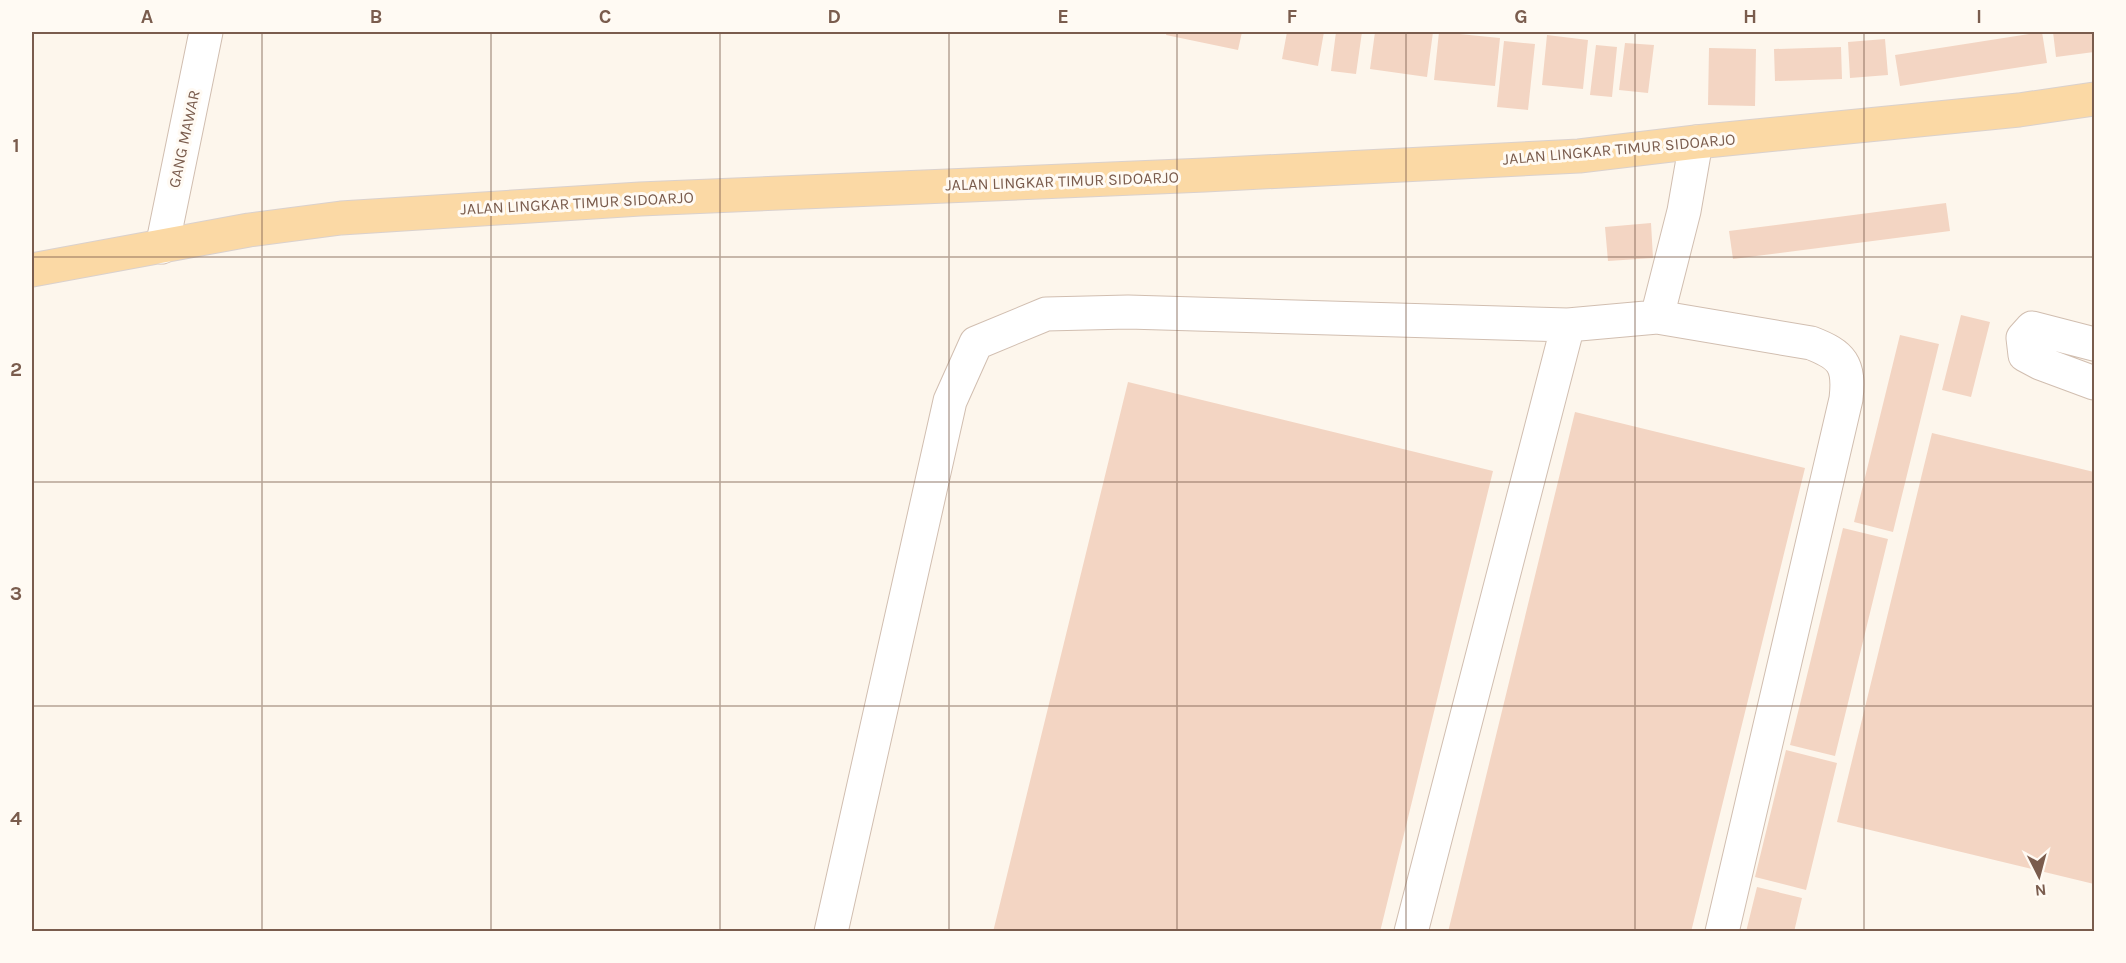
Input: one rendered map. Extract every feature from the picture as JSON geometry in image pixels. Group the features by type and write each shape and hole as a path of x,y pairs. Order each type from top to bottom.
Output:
{"main road":[{"name":"JALAN LINGKAR TIMUR SIDOARJO","path":"32,270 249,230 341,218 497,207 1579,156 2019,110 2094,99"}],"street":[{"name":"GANG MAWAR","path":"162,247 206,32"},
{"path":"1657,317 1684,211 1696,142"},
{"path":"831,932 950,401 976,343 1046,314 1128,312 1568,326 1657,317 1811,343 1832,352 1846,369 1846,399 1722,932"},
{"path":"1411,932 1568,326"},
{"path":"2094,344 2032,328 2023,338 2025,355 2040,363 2094,382"}],"building":[{"path":"1167,32 1242,32 1238,50 1166,35"},
{"path":"1287,32 1324,32 1318,66 1282,59"},
{"path":"1336,32 1362,32 1356,74 1331,71"},
{"path":"1375,32 1433,32 1427,77 1370,69"},
{"path":"1439,32 1500,38 1495,86 1434,80"},
{"path":"2042,32 2047,63 1900,86 1895,55"},
{"path":"2053,32 2094,32 2094,52 2056,57"},
{"path":"1547,35 1588,40 1583,89 1542,85"},
{"path":"1885,39 1888,75 1850,78 1848,42"},
{"path":"1504,41 1535,44 1528,110 1497,107"},
{"path":"1625,43 1654,45 1648,93 1619,90"},
{"path":"1596,45 1617,47 1612,97 1590,95"},
{"path":"1841,47 1842,79 1775,81 1774,49"},
{"path":"1709,48 1756,49 1755,106 1708,105"},
{"path":"1946,203 1950,231 1733,259 1729,231"},
{"path":"1651,223 1653,258 1608,261 1605,227"},
{"path":"1961,315 1990,322 1971,397 1942,390"},
{"path":"1900,335 1939,344 1893,532 1854,522"},
{"path":"1128,382 1493,471 1380,932 993,932"},
{"path":"1575,412 1805,468 1691,932 1448,932"},
{"path":"1932,433 2094,472 2094,884 1837,822"},
{"path":"1843,528 1888,539 1835,756 1790,745"},
{"path":"1786,750 1837,763 1806,890 1755,877"},
{"path":"1757,887 1802,898 1794,932 1746,932"}]}
